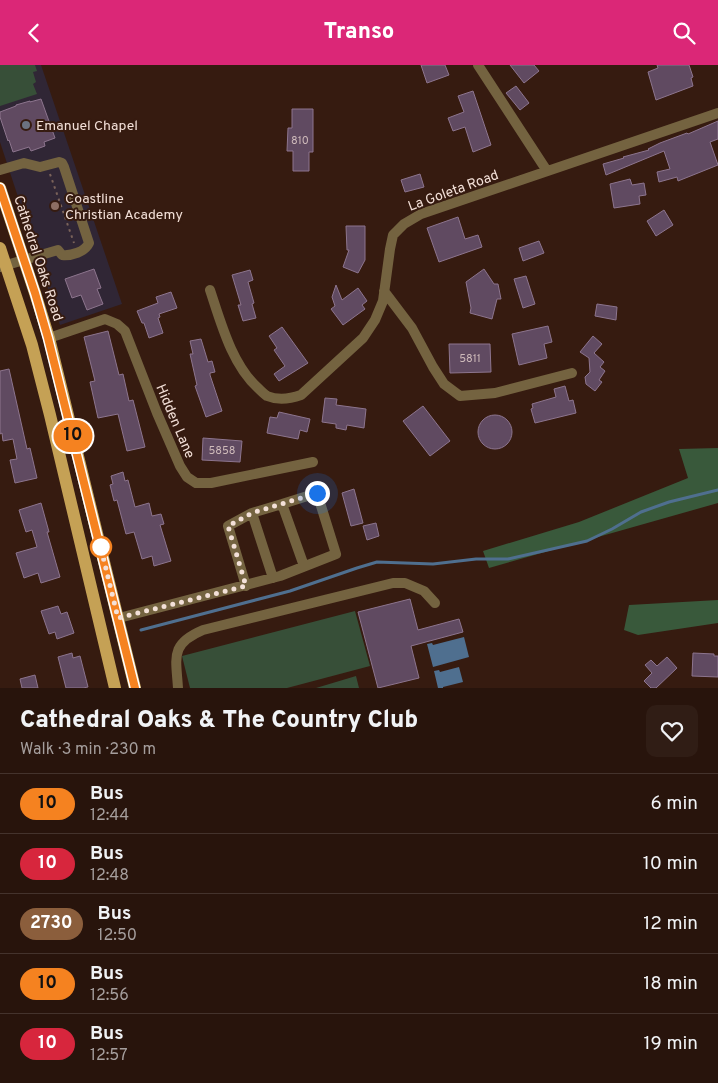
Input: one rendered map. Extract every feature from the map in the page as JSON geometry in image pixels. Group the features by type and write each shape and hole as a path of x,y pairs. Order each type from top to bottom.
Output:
{"main road":[{"name":"Cathedral Oaks Road","path":"0,188 48,338 135,688"},
{"path":"0,248 3,266 32,345 115,688"}],"street":[{"path":"478,65 547,171"},
{"name":"La Goleta Road","path":"210,291 230,347 252,383 266,395 278,399 290,399 301,395 363,338 375,320 383,301 393,235 404,223 421,214 718,113"},
{"path":"0,171 24,163 40,167 58,162 63,165 89,240 88,247 84,250 68,255 62,255 58,250 3,266"},
{"path":"384,291 412,328 444,383 460,396 495,393 572,373"},
{"name":"Hidden Lane","path":"48,338 105,319 117,323 125,331 180,466 187,477 196,483 211,483 313,461"},
{"path":"118,618 246,586 273,578 336,554 317,493 252,513 228,526 246,586"},
{"path":"282,504 304,566"},
{"path":"252,513 273,578"},
{"path":"178,688 176,659 178,648 184,640 203,630 393,583 405,583 424,591 435,603"}],"path":[{"path":"47,166 75,248"}],"shaded area":[{"name":"Coastline Christian Academy","path":"0,65 41,65 122,304 60,325 0,142"}],"green space":[{"path":"0,65 35,65 37,71 33,72 36,82 33,84 37,94 0,106"},
{"path":"718,448 718,503 489,568 483,551 579,522 688,478 679,449"},
{"path":"718,600 718,623 638,635 624,630 629,605"},
{"path":"355,611 370,666 287,688 190,688 182,656"},
{"path":"356,676 359,688 316,688"}],"water":[{"path":"464,637 469,657 433,667 427,644 432,643 433,645"},
{"path":"459,667 463,682 438,688 434,671 439,670 440,672"}],"building":[{"path":"421,65 445,65 449,75 427,83"},
{"path":"510,65 534,65 539,71 524,83"},
{"path":"657,65 689,65 693,77 691,78 693,86 656,100 648,72 658,68"},
{"path":"516,86 529,103 520,110 506,93"},
{"path":"473,91 491,145 473,152 465,127 453,131 448,118 464,112 458,96"},
{"name":"Emanuel Chapel","path":"41,99 55,138 44,142 45,146 31,151 29,147 13,152 0,117 0,112 16,105"},
{"path":"292,109 313,109 313,152 309,152 309,171 293,171 293,151 287,151 288,128 292,128"},
{"path":"718,121 718,139 710,142 718,165 678,181 677,177 659,182 657,172 670,169 664,151 606,175 603,164 649,150 660,143 688,134"},
{"path":"420,174 424,187 405,192 401,180"},
{"path":"630,179 632,185 644,183 646,195 639,196 640,204 614,208 610,184"},
{"path":"664,210 673,225 656,236 647,221"},
{"path":"458,217 465,239 478,235 482,247 439,262 427,228"},
{"path":"346,226 365,226 365,260 358,273 343,267 349,250 347,250"},
{"path":"539,241 544,253 523,261 519,248"},
{"path":"94,269 101,288 97,289 103,304 87,310 81,295 72,298 65,279"},
{"path":"484,269 494,284 498,284 501,299 497,299 492,319 470,313 471,308 466,282"},
{"path":"250,270 253,280 248,282 256,318 243,321 238,305 241,305 232,275"},
{"path":"526,276 535,304 523,308 514,279"},
{"path":"336,285 342,300 358,288 367,301 362,305 365,309 343,325 331,309 335,306 332,297"},
{"path":"171,292 177,308 159,314 160,317 158,318 163,333 149,338 144,323 142,323 137,311 158,303 156,297"},
{"path":"597,304 617,307 616,320 595,316"},
{"path":"548,326 552,342 544,344 547,358 519,365 512,334"},
{"path":"282,327 308,363 279,381 274,374 285,366 274,350 277,348 269,336"},
{"path":"108,331 119,375 123,374 129,401 133,400 145,447 127,451 118,414 98,418 90,382 95,381 84,337"},
{"path":"593,336 602,344 594,353 604,362 600,367 605,371 599,380 602,382 595,391 586,384 585,377 590,372 589,358 580,352"},
{"path":"201,339 208,362 212,361 215,372 210,373 210,375 222,411 206,417 195,386 197,385 190,354 193,354 190,341"},
{"path":"449,344 490,344 491,372 450,373"},
{"path":"9,369 27,449 30,448 37,478 15,483 10,460 17,459 13,439 3,441 2,433 0,434 0,371"},
{"path":"565,386 569,401 573,400 576,413 535,423 531,409 533,408 532,404 556,397 554,389"},
{"path":"325,398 337,399 336,405 366,409 364,428 347,425 346,430 336,428 336,424 322,422"},
{"path":"423,406 450,441 430,456 403,421"},
{"path":"279,412 310,419 307,432 300,430 298,439 267,433 270,417 277,418"},
{"path":"495,415 507,420 512,432 507,444 495,449 483,444 478,432 483,420"},
{"path":"203,438 242,441 240,462 202,460"},
{"path":"123,472 125,481 128,480 135,507 149,503 152,516 161,514 164,524 160,525 171,561 154,566 152,556 142,559 134,532 126,534 117,500 114,501 110,485 113,484 111,476"},
{"path":"354,489 363,523 351,526 342,493"},
{"path":"41,503 60,577 41,583 38,573 24,578 16,553 37,547 32,530 26,532 19,510"},
{"path":"376,523 379,536 367,540 363,526"},
{"path":"410,599 418,630 459,619 463,632 411,646 419,678 378,688 358,612"},
{"path":"58,606 61,614 67,612 74,633 57,639 55,632 49,634 41,611"},
{"path":"72,653 73,658 80,656 88,687 66,688 58,657"},
{"path":"693,653 714,654 714,656 718,656 718,677 692,676"},
{"path":"667,657 677,668 656,688 651,688 644,681 652,673 645,665 651,660 657,666"},
{"path":"35,675 38,688 22,688 20,679"}],"waterway":[{"path":"141,630 290,591 377,562 433,564 476,559 508,559 587,541 641,512 669,502 718,490"}],"bus line":[{"name":"10","path":"0,188 48,338 135,688"}],"place":[{"name":"Emanuel Chapel","path":"26,125"},
{"name":"Coastline Christian Academy","path":"55,206"}],"route":[{"path":"101,547 99,540 118,618 246,586 228,526 252,513 317,493"}]}
